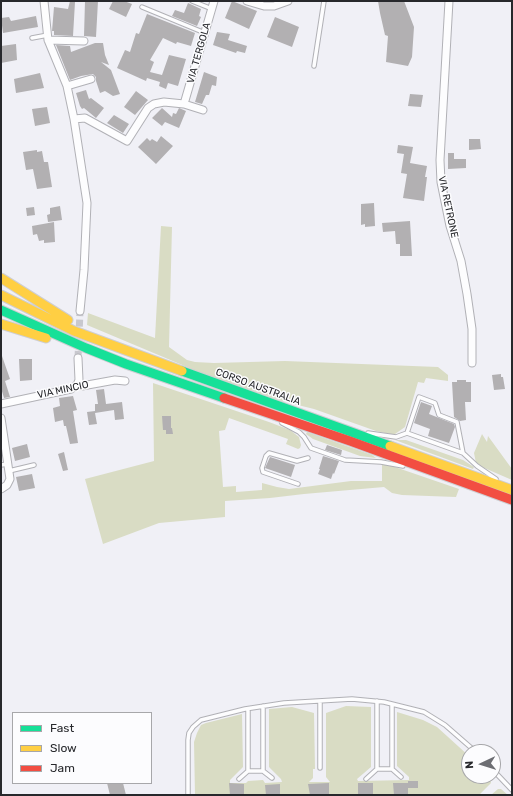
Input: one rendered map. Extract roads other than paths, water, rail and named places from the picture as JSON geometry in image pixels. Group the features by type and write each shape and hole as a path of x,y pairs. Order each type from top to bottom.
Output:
{"highway":[{"path":"1,278 59,315 96,333 133,354"},
{"name":"CORSO AUSTRALIA","path":"1,295 74,331 133,354 511,489"},
{"name":"CORSO AUSTRALIA","path":"1,310 86,348 512,500"},
{"path":"1,324 59,342 86,348"}],"street":[{"path":"44,1 48,37 67,86 74,119 86,203 84,271 80,311"},
{"name":"VIA TERGOLA","path":"184,104 214,1"},
{"path":"247,1 259,5 274,6 288,1"},
{"name":"VIA RETRONE","path":"449,1 440,160 441,182 450,226 461,261 467,294 472,329 472,363"},
{"path":"48,37 84,41"},
{"path":"67,86 92,79"},
{"path":"74,119 85,118 127,141 148,108 154,104 164,102 184,104 203,110"},
{"path":"77,385 79,380 78,358"},
{"name":"VIA MINCIO","path":"1,404 71,389 77,385 82,386 115,380 125,381"},
{"path":"1,418 6,467 10,479 7,485 1,488"}],"lane":[{"path":"192,1 212,9"},
{"path":"314,66 324,1"},
{"path":"142,7 205,33"},
{"path":"32,38 48,37"},
{"path":"407,433 419,397 436,403 438,415 457,422 463,453"},
{"path":"260,410 299,432 311,448 345,460 381,462 400,466 421,467"},
{"path":"356,433 373,433 396,437 407,433 463,453 477,466 511,489"},
{"path":"298,484 263,472 262,468 266,456 269,453 297,461 308,458"},
{"path":"6,467 34,465"},
{"path":"188,795 188,740 189,734 193,727 200,720 248,708 284,703 352,699 377,701 424,712 434,717 466,744"},
{"path":"320,701 320,768"},
{"path":"377,701 377,770"},
{"path":"392,704 392,769"},
{"path":"263,706 263,771"},
{"path":"248,708 248,771"},
{"path":"366,779 377,770 392,769 402,777"},
{"path":"239,779 248,771 263,771 272,778"},
{"path":"501,778 512,790"}],"tunnel":[{"path":"78,358 80,311"}]}
